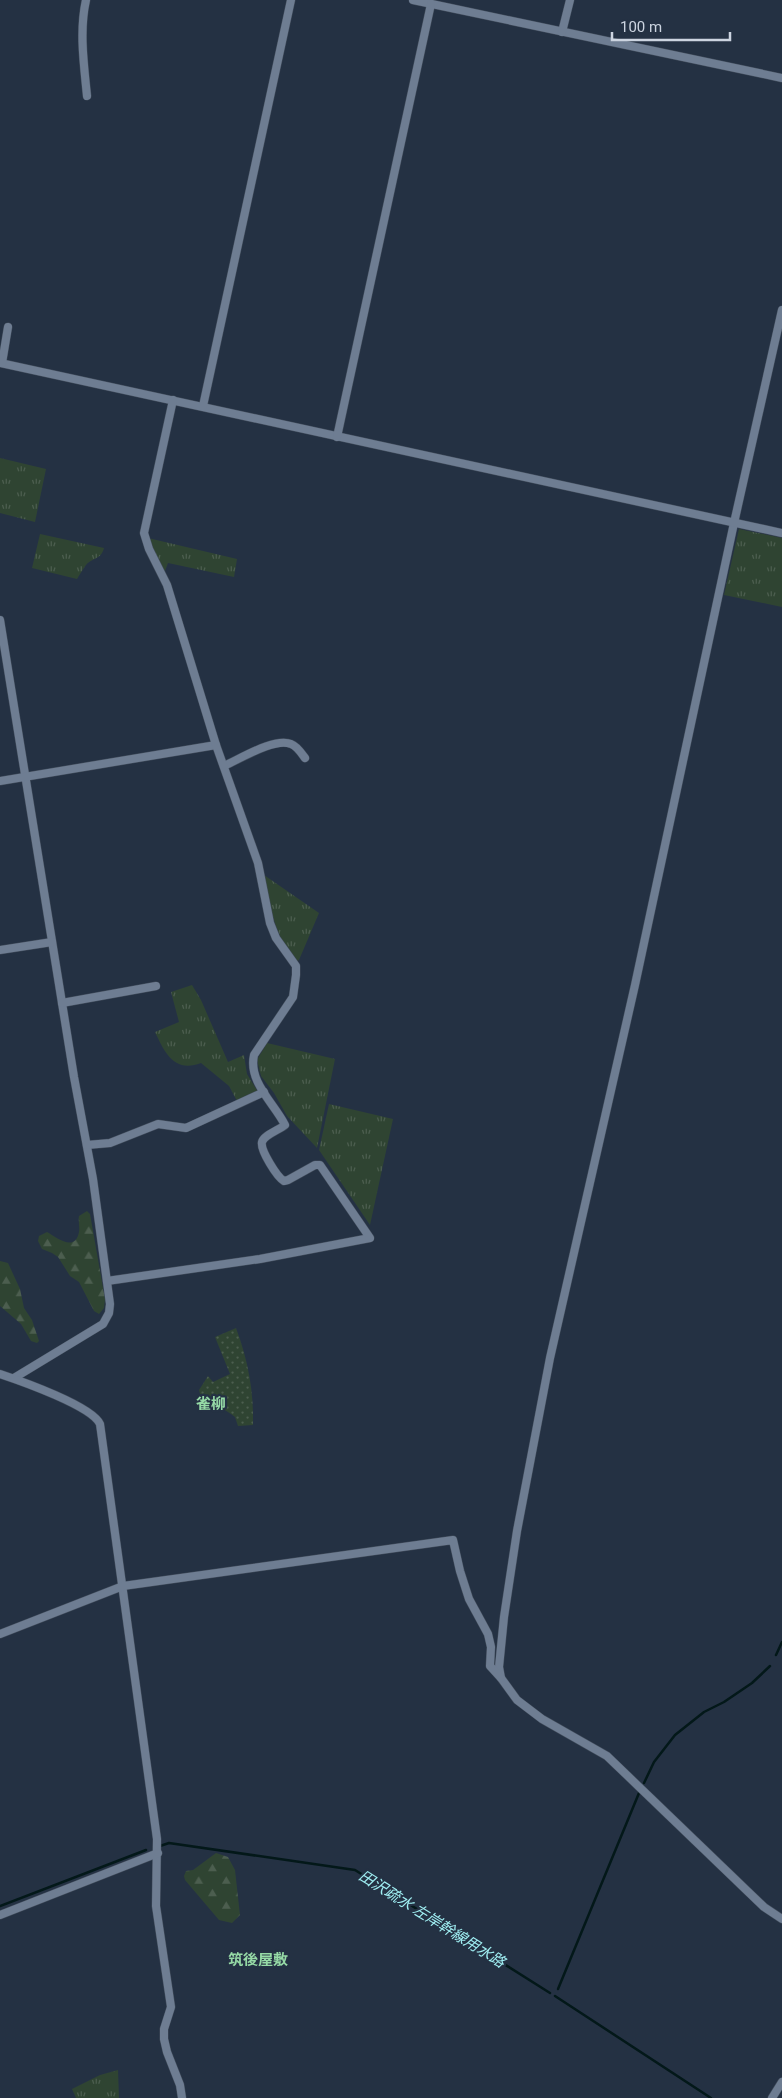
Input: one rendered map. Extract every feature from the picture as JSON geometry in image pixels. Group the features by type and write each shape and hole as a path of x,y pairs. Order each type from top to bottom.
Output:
{"street":[{"path":"86,0 83,11 83,47 87,96"},
{"path":"203,406 291,0"},
{"path":"413,0 782,78"},
{"path":"562,32 570,0"},
{"path":"336,437 432,4"},
{"path":"501,1678 499,1667 504,1617 550,1358 635,985 734,522 782,310"},
{"path":"8,328 1,363 782,533"},
{"path":"107,1281 260,1259 370,1238 320,1165 315,1165 284,1181 276,1174 262,1148 262,1142 285,1125 254,1076 252,1062 254,1055 293,997 296,966 276,938 270,923 258,863 216,745 168,585 149,549 144,532 173,400"},
{"path":"0,620 86,1145 107,1281 109,1313 103,1324 14,1378"},
{"path":"224,766 270,744 279,742 292,744 305,758"},
{"path":"0,781 216,745"},
{"path":"0,950 52,942"},
{"path":"62,1003 156,986"},
{"path":"86,1145 110,1143 158,1124 186,1128 264,1092"},
{"path":"0,1374 14,1378 68,1402 95,1415 98,1419 123,1586 158,1852 156,1906 171,2007 164,2039 180,2085 182,2098"},
{"path":"0,1634 123,1586 453,1540 469,1599 488,1634 491,1647 490,1666 517,1700 542,1719 607,1756 764,1907 782,1919"},
{"path":"0,1916 158,1852"},
{"path":"772,2098 782,2082"}],"green space":[{"path":"0,458 46,469 35,522 0,513"},
{"path":"739,529 782,538 782,607 724,595"},
{"path":"40,534 104,548 103,552 99,557 86,565 77,579 32,568"},
{"path":"148,538 237,559 234,577 168,563 165,571"},
{"path":"264,875 319,913 297,961 289,952 278,931"},
{"path":"192,985 201,1000 228,1062 244,1055 247,1074 258,1092 237,1101 229,1086 201,1063 184,1065 177,1063 167,1054 155,1032 179,1022 171,992"},
{"path":"267,1043 335,1059 317,1148 287,1116 274,1093 261,1076 257,1060"},
{"path":"329,1104 393,1119 370,1225 319,1150"},
{"path":"87,1211 90,1214 105,1299 104,1308 99,1314 94,1311 79,1282 70,1276 58,1257 42,1249 38,1241 39,1236 47,1232 65,1242 74,1242 79,1232 79,1216"},
{"path":"0,1261 8,1263 20,1289 24,1308 32,1320 39,1341 37,1343 31,1341 21,1324 0,1306"},
{"path":"236,1328 249,1376 253,1425 238,1426 235,1417 200,1394 199,1390 208,1376 213,1382 230,1374 215,1337"},
{"path":"216,1853 228,1857 235,1870 240,1915 232,1923 219,1920 185,1880 184,1876 186,1871 193,1870"},
{"path":"118,2070 119,2098 76,2098 72,2089 100,2075"}],"waterway":[{"path":"776,1655 782,1642"},
{"path":"644,1783 654,1762 675,1735 704,1712 724,1702 752,1683 770,1666"},
{"path":"558,1989 639,1793"},
{"name":"田沢疏水 左岸幹線用水路","path":"160,1846 169,1843 355,1870 550,1993"},
{"name":"田沢疏水 左岸幹線用水路","path":"0,1906 146,1850"},
{"name":"田沢疏水 左岸幹線用水路","path":"555,1996 711,2098"}],"district":[{"name":"雀柳","path":"211,1404"},
{"name":"筑後屋敷","path":"258,1960"}]}
